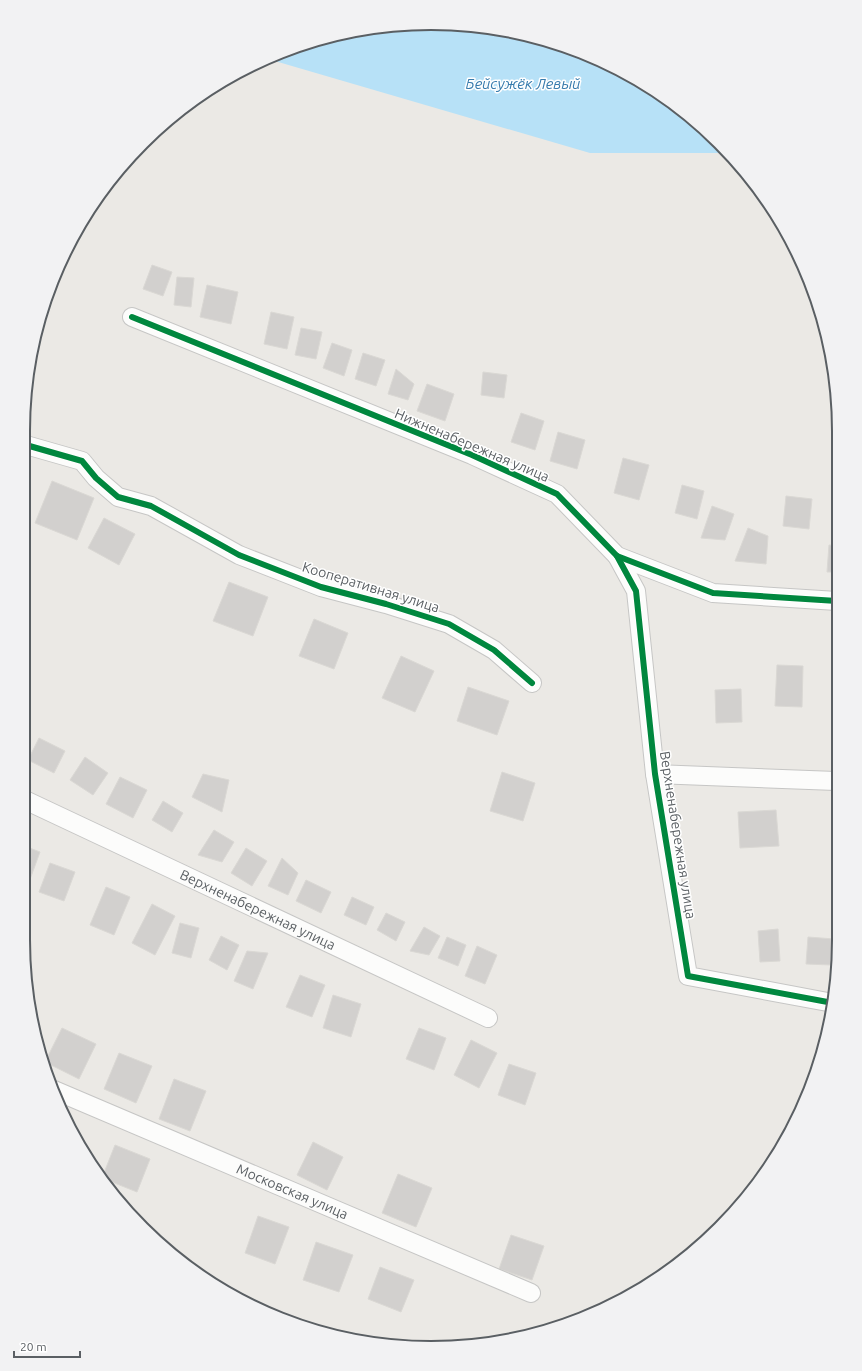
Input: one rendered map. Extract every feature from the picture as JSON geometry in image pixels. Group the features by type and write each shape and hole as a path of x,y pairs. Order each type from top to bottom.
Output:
{"street":[{"name":"Нижненабережная улица","path":"132,317 472,455 557,494 617,556 713,593 832,601"},
{"name":"Кооперативная улица","path":"30,446 82,461 96,478 118,497 151,506 239,555 321,587 386,604 449,624 494,650 532,683"},
{"name":"Верхненабережная улица","path":"617,556 636,591 655,774 688,976 827,1002"},
{"path":"655,774 832,781"},
{"name":"Верхненабережная улица","path":"30,803 488,1018"},
{"name":"Московская улица","path":"61,1093 531,1293"}],"water":[{"name":"Бейсужёк Левый","path":"431,30 457,31 483,33 509,38 560,51 608,71 632,84 675,113 720,153 590,153 277,62 302,51 327,44 379,33"}],"building":[{"path":"152,265 172,272 163,296 143,289"},
{"path":"177,277 194,278 191,307 174,305"},
{"path":"207,285 238,292 231,324 200,317"},
{"path":"271,312 294,317 287,349 264,344"},
{"path":"301,328 322,332 316,359 295,355"},
{"path":"332,343 352,350 344,376 323,368"},
{"path":"363,353 385,360 376,386 355,379"},
{"path":"396,369 414,384 408,400 388,394"},
{"path":"483,372 507,375 504,398 481,395"},
{"path":"427,384 454,394 445,421 417,411"},
{"path":"521,413 544,421 535,450 511,442"},
{"path":"558,432 585,440 577,469 550,461"},
{"path":"623,458 649,465 639,500 614,493"},
{"path":"52,481 94,498 77,540 35,523"},
{"path":"682,485 704,491 697,519 675,513"},
{"path":"786,496 812,499 809,529 783,526"},
{"path":"712,506 734,514 725,540 701,538"},
{"path":"104,518 135,534 119,565 88,548"},
{"path":"748,528 768,536 766,564 735,561"},
{"path":"829,545 832,545 832,572 827,572"},
{"path":"229,582 268,597 253,636 213,621"},
{"path":"314,619 348,633 334,669 299,656"},
{"path":"401,656 434,671 415,712 382,698"},
{"path":"777,665 803,666 802,707 775,706"},
{"path":"468,687 509,701 497,735 457,721"},
{"path":"741,689 742,722 716,723 715,690"},
{"path":"39,738 65,751 54,773 30,761 30,756"},
{"path":"85,757 108,773 93,795 70,780"},
{"path":"502,772 535,783 523,821 490,811"},
{"path":"203,774 229,780 222,812 192,797"},
{"path":"120,777 147,790 133,818 106,804"},
{"path":"163,801 183,813 172,832 152,820"},
{"path":"776,810 779,846 740,848 738,812"},
{"path":"214,830 234,842 222,862 198,855"},
{"path":"30,848 40,852 30,879"},
{"path":"246,848 267,861 252,886 231,873"},
{"path":"282,858 298,873 288,895 268,886"},
{"path":"50,863 75,872 64,901 39,892"},
{"path":"306,880 331,892 321,913 296,901"},
{"path":"106,887 130,897 114,935 90,925"},
{"path":"352,897 374,907 366,925 344,915"},
{"path":"152,904 175,916 155,955 132,943"},
{"path":"386,913 405,922 396,941 377,930"},
{"path":"180,923 199,928 191,958 172,953"},
{"path":"424,927 440,936 429,955 410,951"},
{"path":"778,929 780,961 760,962 758,931"},
{"path":"221,936 239,945 227,970 209,960"},
{"path":"447,937 466,945 458,966 438,958"},
{"path":"808,937 832,939 831,965 806,964"},
{"path":"477,946 497,955 485,984 465,976"},
{"path":"247,951 268,953 253,989 234,981"},
{"path":"300,975 325,985 312,1017 286,1007"},
{"path":"333,995 361,1004 351,1037 323,1028"},
{"path":"62,1028 96,1044 79,1079 50,1064 48,1057"},
{"path":"419,1028 446,1038 434,1070 406,1059"},
{"path":"471,1040 497,1053 479,1088 454,1075"},
{"path":"119,1053 152,1066 136,1103 104,1089"},
{"path":"509,1064 536,1073 525,1105 498,1095"},
{"path":"174,1079 206,1091 190,1131 159,1119"},
{"path":"313,1142 343,1157 327,1190 297,1175"},
{"path":"115,1145 150,1159 137,1192 111,1182 104,1172"},
{"path":"398,1174 432,1188 416,1227 382,1213"},
{"path":"258,1216 289,1227 275,1264 245,1253"},
{"path":"511,1235 544,1246 532,1280 499,1269"},
{"path":"316,1242 353,1255 339,1292 303,1280"},
{"path":"380,1267 414,1280 401,1312 368,1299"}],"cycle path":[{"path":"132,317 472,455 557,494 617,556 713,593 832,601"},
{"path":"30,446 82,461 96,478 118,497 151,506 239,555 321,587 386,604 449,624 494,650 532,683"},
{"path":"617,556 636,591 655,774 688,976 827,1002"}]}
